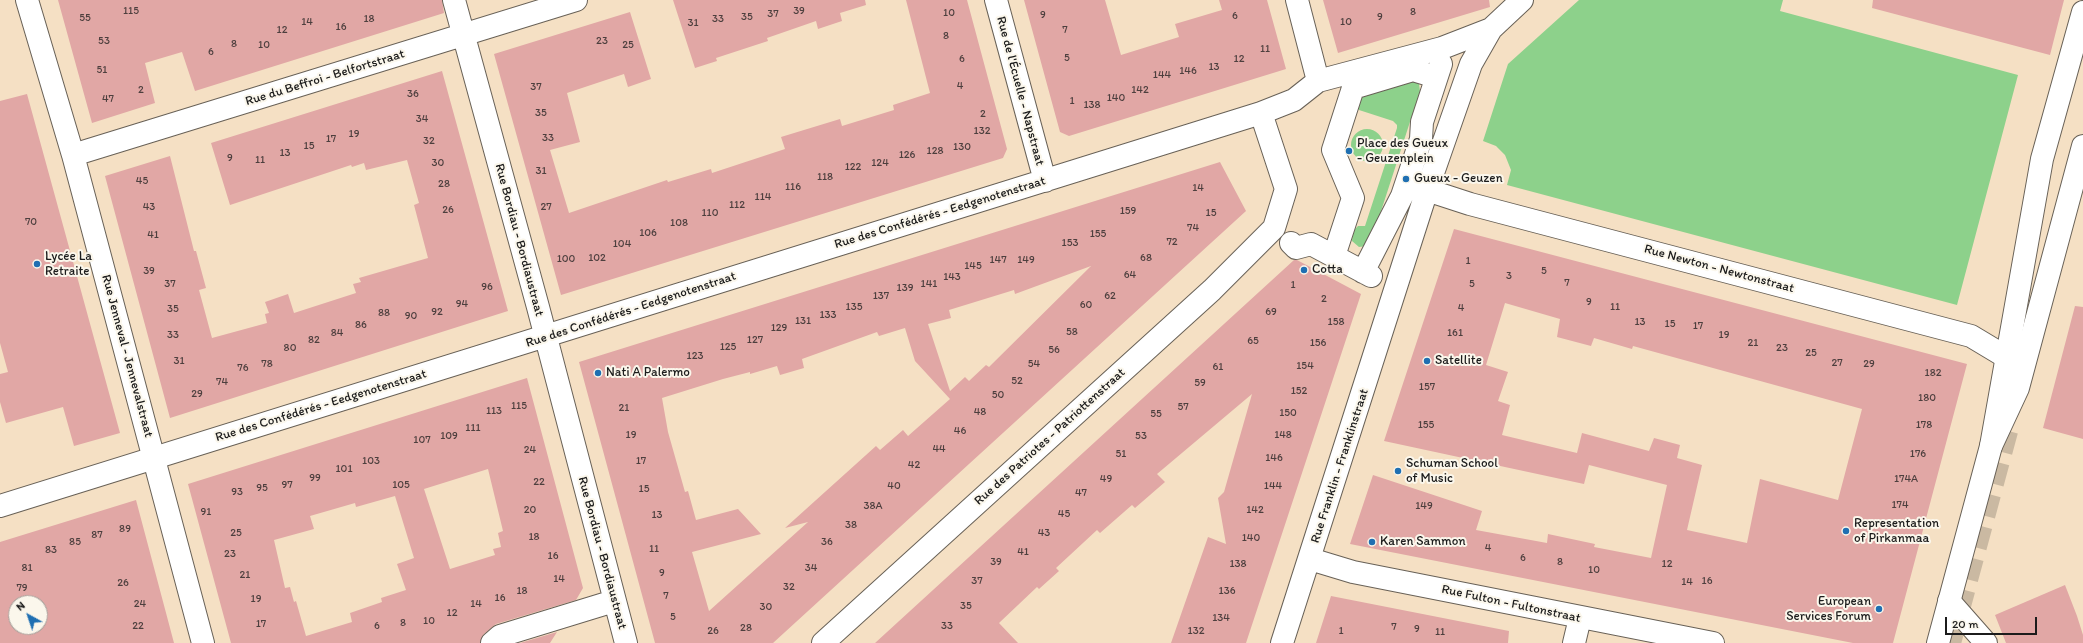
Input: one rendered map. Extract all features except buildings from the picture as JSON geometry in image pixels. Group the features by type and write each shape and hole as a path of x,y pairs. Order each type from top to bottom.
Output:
{"main road":[{"name":"Rue Jenneval - Jennevalstraat","path":"27,0 73,155 203,643"},
{"name":"Rue Bordiau - Bordiaustraat","path":"454,0 626,643"},
{"name":"Rue du Beffroi - Belfortstraat","path":"73,155 464,36 576,0"},
{"name":"Rue de l'Écuelle - Napstraat","path":"996,0 1045,181"},
{"path":"1297,0 1318,81"},
{"path":"1427,190 1471,64 1491,29 1522,0"},
{"path":"1938,643 1991,446 2042,159 2083,12"},
{"path":"1261,113 1294,100 1318,81 1442,48 1491,29"},
{"path":"1291,243 1296,248 1311,244 1367,274 1402,196 1421,139 1422,122 1439,69 1413,70 1353,88 1333,150 1353,198 1334,256"},
{"name":"Rue des Confédérés - Eedgenotenstraat","path":"0,506 1261,113"},
{"name":"Rue des Patriotes - Patriottenstraat","path":"822,643 1212,290 1274,228 1286,189 1261,113"},
{"path":"1991,446 2018,388 2083,146"},
{"name":"Rue Newton - Newtonstraat","path":"1427,190 1470,204 1971,336 2006,357"},
{"name":"Rue Franklin - Franklinstraat","path":"1282,643 1427,190"},
{"name":"Rue Fulton - Fultonstraat","path":"1310,559 1353,572 1580,618 1713,643"},
{"path":"492,643 500,636 614,600"},
{"path":"1949,601 1986,643"},
{"path":"1574,643 1580,618"}],"green space":[{"path":"1579,0 1783,0 1780,11 2018,75 1957,305 1507,185 1511,170 1505,155 1496,146 1483,141 1508,64"},
{"path":"1413,79 1419,84 1420,91 1371,242 1367,246 1359,247 1352,241 1353,231 1358,226 1365,226 1397,125 1393,121 1359,110 1357,107 1358,98"},
{"path":"1364,129 1370,129 1379,133 1383,145 1379,157 1370,161 1364,161 1355,157 1351,148 1351,142 1355,133"}],"tunnel":[{"path":"1950,643 2010,420"}],"place":[{"name":"Place des Gueux - Geuzenplein","path":"1349,151"},
{"name":"Gueux - Geuzen","path":"1406,179"},
{"name":"Lycée La Retraite","path":"37,264"},
{"name":"Cotta","path":"1304,270"},
{"name":"Satellite","path":"1427,361"},
{"name":"Nati A Palermo","path":"598,373"},
{"name":"Schuman School of Music","path":"1398,471"},
{"name":"Representation of Pirkanmaa","path":"1846,531"},
{"name":"Karen Sammon","path":"1372,542"},
{"name":"European Services Forum","path":"1879,609"}]}
